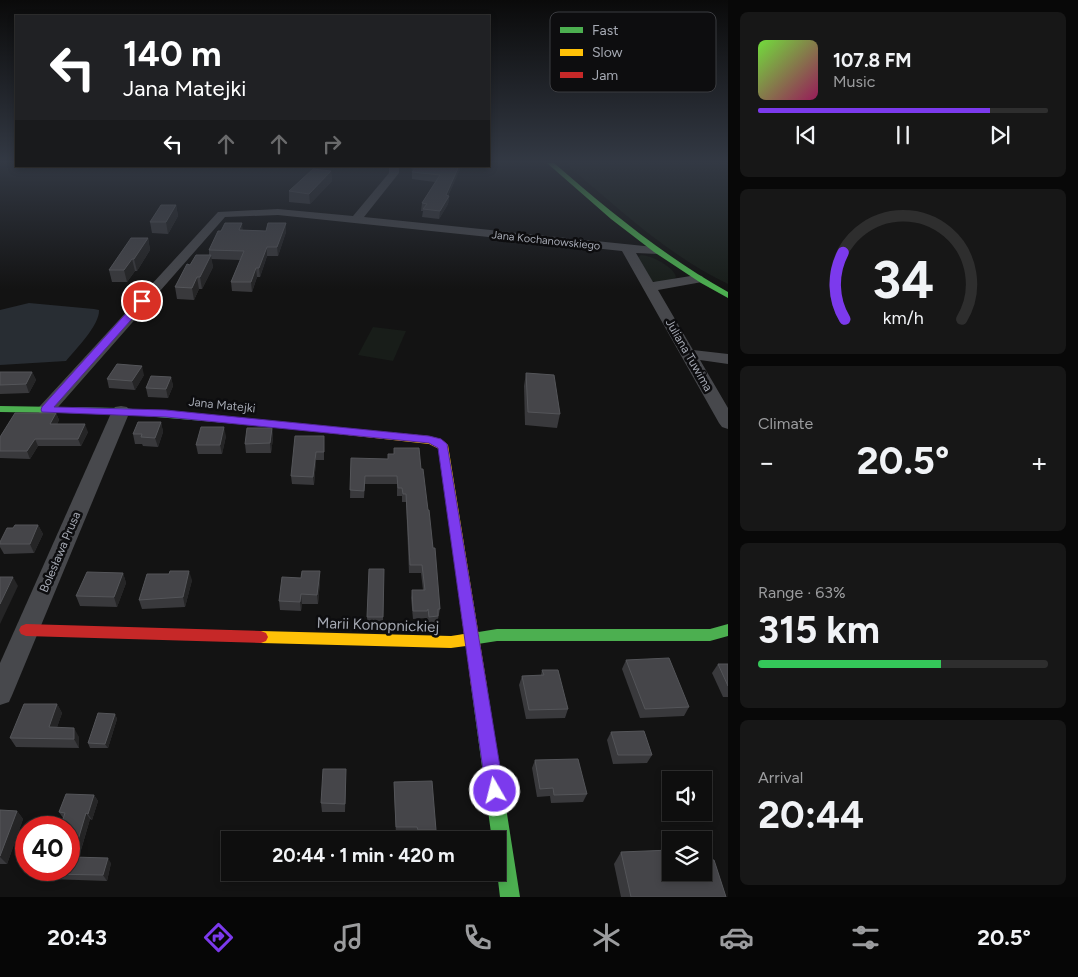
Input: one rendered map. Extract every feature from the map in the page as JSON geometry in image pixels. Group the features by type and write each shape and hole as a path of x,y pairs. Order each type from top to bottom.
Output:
{"street":[{"path":"356,220 368,205"},
{"path":"597,205 654,251 696,279 728,295"},
{"name":"Jana Kochanowskiego","path":"46,410 222,214 278,212 654,251"},
{"name":"Juliana Tuwima","path":"627,249 651,287 687,354 728,423"},
{"path":"651,287 696,279"},
{"path":"687,354 728,360"},
{"name":"Jana Matejki","path":"0,409 121,411 429,440 441,444 444,448 473,639"},
{"name":"Bolesława Prusa","path":"0,693 121,411"},
{"name":"Marii Konopnickiej","path":"26,630 452,642 497,635 710,635 728,630"},
{"path":"473,639 510,897"}],"shaded area":[{"path":"614,205 728,205 728,284 684,259"},
{"path":"641,255 662,262 671,269 676,277 665,282 652,281 638,257"},
{"path":"29,303 99,310 96,323 66,361 0,365 0,310"},
{"path":"373,327 406,331 393,361 358,355"}],"building":[{"path":"161,205 176,205 166,222 150,222"},
{"path":"426,205 444,205 440,211 423,209"},
{"path":"225,223 242,223 239,230 266,231 268,223 286,223 277,247 267,247 251,282 231,282 244,251 209,250 218,231 221,231"},
{"path":"131,238 148,238 124,270 109,270"},
{"path":"196,255 211,255 200,277 197,277 192,288 175,287 187,264 190,265"},
{"path":"117,364 142,366 132,381 107,379"},
{"path":"0,372 32,372 26,384 0,385"},
{"path":"526,373 554,375 560,414 528,412"},
{"path":"151,376 171,377 166,389 146,388"},
{"path":"15,413 56,413 50,424 85,424 78,439 35,439 27,451 0,451 0,437"},
{"path":"138,422 161,422 155,438 141,437 142,434 133,434"},
{"path":"201,427 224,427 220,445 196,445"},
{"path":"247,428 272,428 270,443 245,444"},
{"path":"295,436 324,436 324,452 316,452 313,477 291,476"},
{"path":"394,448 419,448 433,548 435,548 440,609 438,609 438,616 429,617 428,609 427,611 413,611 412,590 425,590 422,565 410,565 406,494 403,494 402,488 398,488 397,476 365,476 364,491 350,490 351,458 388,459 388,454 394,454"},
{"path":"15,525 38,525 30,544 0,544 7,528 13,528"},
{"path":"369,569 384,569 383,617 367,617"},
{"path":"170,571 189,571 183,597 139,600 147,574 169,574"},
{"path":"302,571 320,571 317,595 301,594 300,602 279,601 282,577 301,578"},
{"path":"87,572 123,573 114,597 76,596"},
{"path":"0,577 13,577 0,604"},
{"path":"669,658 689,707 645,709 626,660"},
{"path":"718,664 728,664 728,686"},
{"path":"542,670 558,670 568,709 529,710 522,676 544,675"},
{"path":"24,704 57,704 49,727 74,728 74,739 10,738"},
{"path":"98,713 115,714 105,744 88,743"},
{"path":"644,731 652,755 618,755 611,732"},
{"path":"578,759 587,794 554,795 553,788 540,789 535,760"},
{"path":"323,769 346,769 345,804 321,803"},
{"path":"432,781 436,830 418,830 417,827 396,827 394,782"},
{"path":"66,794 94,795 80,833 80,816 64,816 65,813 59,812"},
{"path":"0,810 17,811 15,816 0,856"},
{"path":"662,850 662,881 712,881 712,860 714,860 726,897 631,897 621,852"},
{"path":"80,857 108,858 103,875 80,875"}],"traffic: fast":[{"path":"599,205 657,251 728,295"},
{"path":"0,409 121,411 250,422"},
{"path":"465,640 497,635 710,635 728,630"},
{"path":"479,686 510,897"}],"traffic: slow":[{"path":"250,422 429,440 437,442 444,448 479,686"},
{"path":"261,637 451,642 465,640"}],"traffic: jam":[{"path":"26,630 261,637"}],"route":[{"path":"142,301 46,410 166,414 429,440 443,446 495,791"}]}
